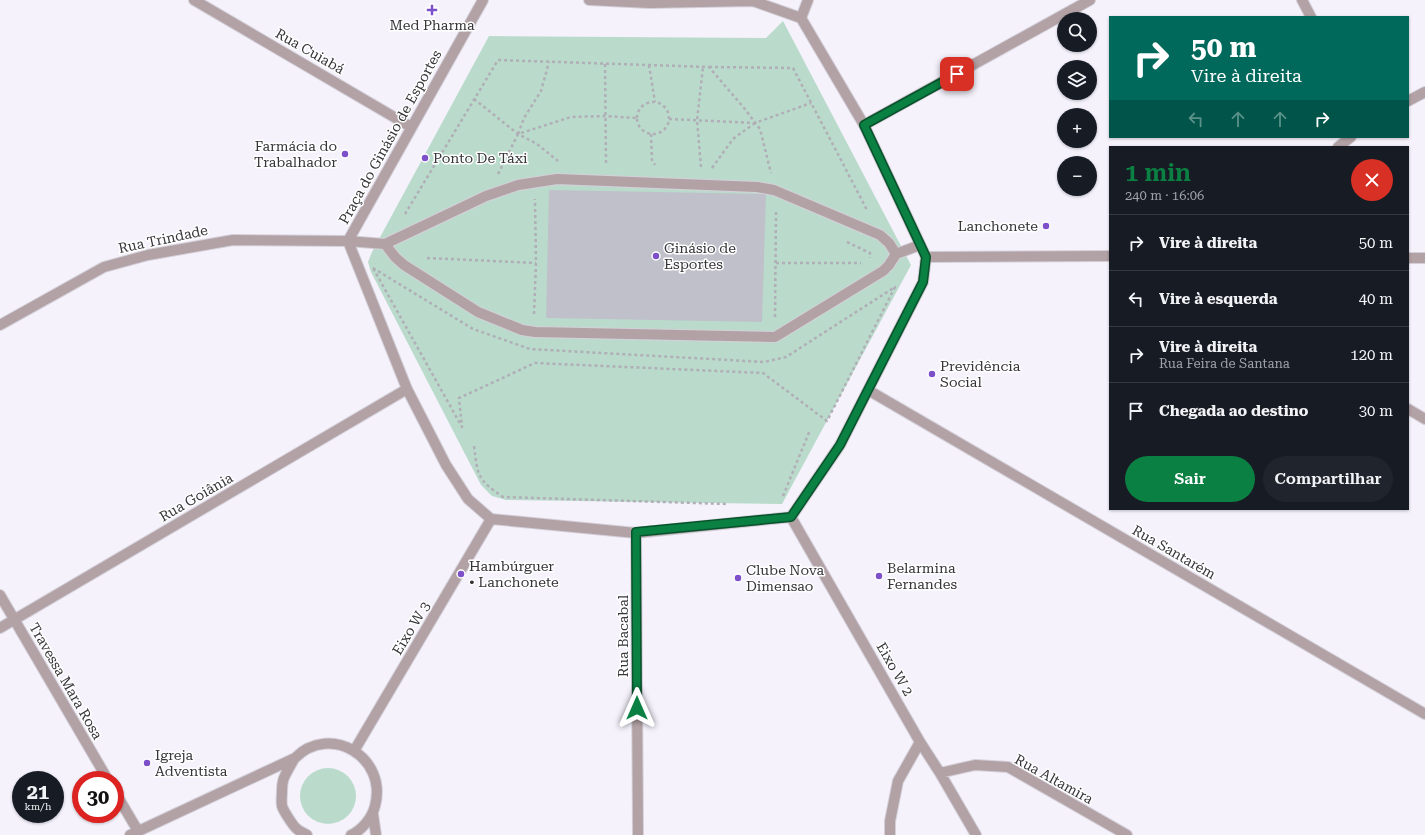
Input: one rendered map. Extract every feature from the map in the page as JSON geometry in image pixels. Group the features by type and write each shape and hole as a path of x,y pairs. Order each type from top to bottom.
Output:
{"street":[{"name":"Rua Cuiabá","path":"194,0 411,127"},
{"name":"Praça do Ginásio de Esportes","path":"483,0 348,241 407,389 446,465 468,499 491,519"},
{"path":"491,519 636,532 791,517 840,445 923,282 926,257 864,125 801,18 753,1 589,0"},
{"path":"801,18 808,0"},
{"path":"864,125 1090,0"},
{"path":"1302,0 1310,16"},
{"path":"1409,100 1425,92"},
{"path":"1339,146 1350,138"},
{"path":"896,254 889,242 880,235 774,190 749,187 557,179 518,186 486,196 385,244 395,257 404,265 478,312 522,330 535,332 774,337 883,271 896,254 920,245"},
{"name":"Rua Trindade","path":"0,325 104,266 148,255 233,240 348,241 385,244"},
{"path":"926,257 1109,256"},
{"path":"1409,258 1425,258"},
{"name":"Rua Goiânia","path":"0,628 407,389"},
{"name":"Rua Santarém","path":"868,390 1425,714"},
{"path":"1409,410 1425,419"},
{"name":"Eixo W 2","path":"791,517 920,742 976,835"},
{"name":"Eixo W 3","path":"354,751 491,519"},
{"name":"Rua Bacabal","path":"636,532 638,835"},
{"name":"Travessa Mara Rosa","path":"0,595 103,771"},
{"path":"890,835 890,821 898,781 920,742"},
{"path":"124,811 134,833 295,758 308,749 323,744 339,745 354,751 368,762 376,778 378,796 373,814 359,832 351,835"},
{"path":"295,758 282,781 282,806 294,832 307,835"},
{"name":"Rua Altamira","path":"940,773 975,765 1008,767 1127,835"},
{"path":"373,814 376,835"}],"path":[{"path":"410,215 403,218 498,60 703,67 793,68 869,214"},
{"path":"496,178 518,134 524,118 541,91 549,62"},
{"path":"605,64 606,169"},
{"path":"649,65 655,102"},
{"path":"701,174 697,120 703,67"},
{"path":"708,67 760,128 774,190"},
{"path":"474,99 518,134 537,144 557,161 563,164"},
{"path":"655,102 662,104 667,110 669,118 666,127 662,132 651,134 646,133 639,126 636,118 638,111 643,105 655,102"},
{"path":"711,169 733,139 755,123 811,103"},
{"path":"518,134 571,117 606,116 636,118"},
{"path":"669,118 755,123"},
{"path":"651,134 652,160 656,167"},
{"path":"535,332 536,183"},
{"path":"774,337 776,207 782,211"},
{"path":"843,240 870,253 870,263"},
{"path":"426,258 536,263"},
{"path":"776,263 862,263"},
{"path":"781,499 810,430"},
{"path":"474,446 477,468 480,477 487,486 503,497 731,504"}],"green space":[{"path":"783,21 911,265 782,504 506,500 492,496 481,485 371,272 368,262 489,36 766,38"},
{"path":"322,768 334,768 348,776 356,790 354,807 348,816 334,824 322,824 312,819 305,812 300,802 300,790 305,780 312,773"}],"building":[{"name":"Ginásio de Esportes","path":"549,190 766,194 762,322 546,318"}],"place":[{"name":"Med Pharma","path":"432,10"},
{"name":"Farmácia do Trabalhador","path":"345,154"},
{"name":"Ponto De Táxi","path":"425,158"},
{"name":"Lanchonete","path":"1046,226"},
{"name":"Ginásio de Esportes","path":"656,256"},
{"name":"Previdência Social","path":"932,374"},
{"name":"Hambúrguer • Lanchonete","path":"461,574"},
{"name":"Belarmina Fernandes","path":"879,576"},
{"name":"Clube Nova Dimensao","path":"738,578"},
{"name":"Igreja Adventista","path":"147,763"}],"route":[{"path":"637,708 636,532 791,517 840,445 923,282 926,257 864,125 957,74"}]}
